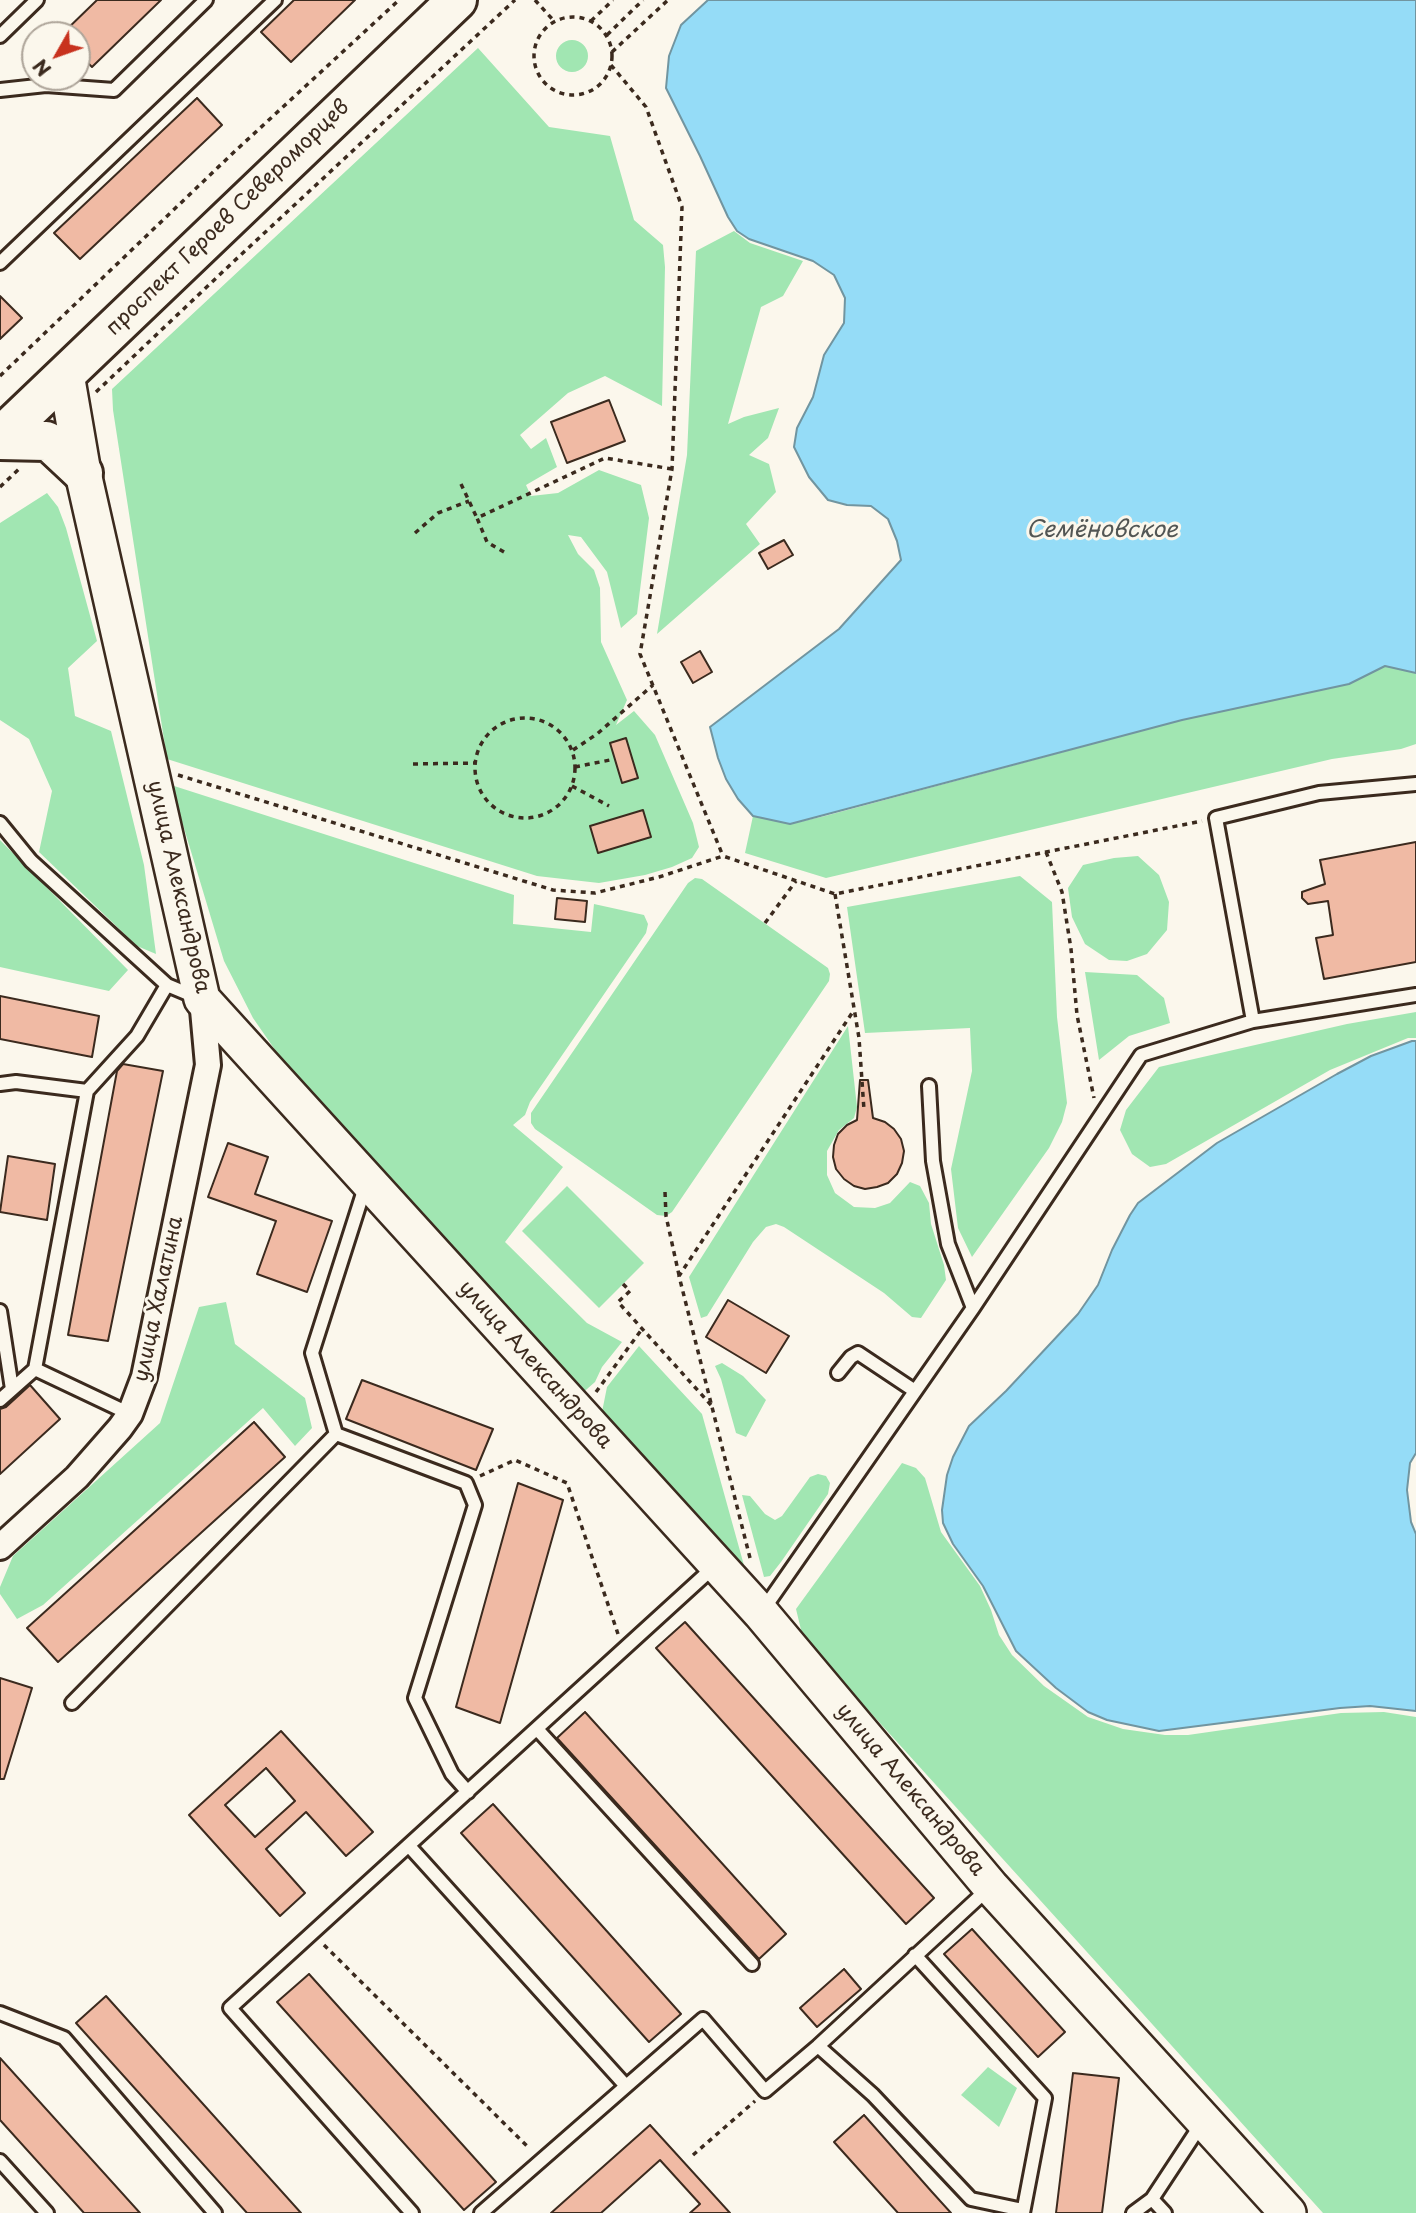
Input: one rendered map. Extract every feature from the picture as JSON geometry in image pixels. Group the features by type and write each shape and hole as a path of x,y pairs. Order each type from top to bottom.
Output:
{"main road":[{"name":"проспект Героев Североморцев","path":"0,438 457,0"},
{"path":"0,438 46,441 83,473"}],"street":[{"name":"улица Александрова","path":"66,374 83,473 202,999 750,1602 991,1887 1288,2213"},
{"name":"улица Халатина","path":"0,1547 77,1477 130,1414 144,1377 208,1065 202,999"}],"lane":[{"path":"0,36 37,0"},
{"path":"0,90 46,85 114,90 206,0"},
{"path":"0,263 266,3"},
{"path":"1253,1021 1216,818 1320,793 1416,785"},
{"path":"0,823 31,861 167,985 202,999"},
{"path":"0,1400 35,1370 87,1091 137,1036 167,985"},
{"path":"750,1602 915,1391 1141,1055 1253,1021 1416,995"},
{"path":"0,1084 16,1082 87,1091"},
{"path":"929,1086 933,1161 948,1244 973,1308"},
{"path":"336,1434 312,1353 367,1181"},
{"path":"0,1317 12,1389"},
{"path":"838,1373 851,1357 859,1353 915,1391"},
{"path":"35,1370 130,1414"},
{"path":"336,1434 467,1483 475,1505 415,1698 452,1774 468,1792"},
{"path":"72,1703 336,1434"},
{"path":"412,2213 230,2008 716,1564"},
{"path":"537,1729 752,1964"},
{"path":"409,1846 626,2086"},
{"path":"481,2213 703,2019 765,2091 818,2046 991,1887"},
{"path":"818,2046 873,2095 971,2199 1023,2211 1045,2098 915,1955"},
{"path":"0,2013 64,2038 215,2213"},
{"path":"1133,2213 1153,2199 1204,2120"},
{"path":"0,2161 47,2213"},
{"path":"1153,2199 1165,2213"}],"path":[{"path":"0,376 233,153 399,0"},
{"path":"74,414 230,264 515,0"},
{"path":"536,0 554,21"},
{"path":"591,21 613,0"},
{"path":"606,35 643,0"},
{"path":"612,52 668,0"},
{"path":"576,17 591,21 606,35 612,52 611,65 601,85 581,95 559,94 549,88 536,70 534,48 545,28 554,21 576,17"},
{"path":"611,65 646,107 682,207 672,469 640,654 723,856"},
{"path":"0,487 46,441"},
{"path":"477,518 605,458 672,469"},
{"path":"461,484 487,542 504,552"},
{"path":"415,533 438,513 469,501"},
{"path":"572,750 597,734 653,685"},
{"path":"518,719 542,721 562,734 572,750 575,767 572,786 564,800 544,814 521,818 509,816 489,802 477,782 476,763 481,746 487,736 506,722 518,719"},
{"path":"575,767 610,760"},
{"path":"413,764 476,763"},
{"path":"166,771 552,890 595,893 659,877 723,856 835,894 1216,818"},
{"path":"572,786 609,806"},
{"path":"1046,852 1062,892 1077,1015 1098,1120"},
{"path":"765,923 796,881"},
{"path":"835,894 859,1038 864,1110"},
{"path":"679,1276 854,1010"},
{"path":"665,1192 666,1216 679,1276 755,1577 750,1602"},
{"path":"623,1284 630,1290 618,1302 712,1406"},
{"path":"578,1412 592,1399 642,1329"},
{"path":"467,1483 515,1460 567,1483 623,1650"},
{"path":"312,1933 542,2160"},
{"path":"693,2155 765,2091"}],"green space":[{"path":"572,40 583,45 588,56 583,67 572,72 561,67 556,56 561,45"},
{"path":"478,48 549,127 610,136 634,220 663,245 665,267 662,406 605,376 568,393 520,435 531,449 546,438 557,467 526,485 531,496 558,493 599,470 641,485 649,518 637,614 621,628 607,572 581,537 568,535 578,554 594,570 600,588 601,642 627,700 616,725 634,711 655,735 693,823 699,847 692,858 672,867 599,883 537,876 167,759 113,410 112,389"},
{"path":"734,231 750,243 803,261 783,296 761,307 728,424 779,408 768,438 749,455 769,464 776,492 746,524 760,544 657,634 687,455 696,251"},
{"path":"47,493 58,507 66,528 97,641 68,668 75,716 111,731 144,865 156,954 137,946 39,852 52,791 29,739 0,720 0,523"},
{"path":"1385,666 1416,673 1416,744 1401,749 1332,759 826,878 745,853 753,816 790,824 825,816 1182,720 1349,684"},
{"path":"171,785 514,895 513,924 591,932 594,904 644,915 648,924 646,933 530,1102 525,1115 513,1125 563,1167 505,1242 587,1323 622,1342 602,1367 595,1382 579,1396 338,1127 280,1057 253,1018 224,961"},
{"path":"0,840 128,970 109,991 0,967"},
{"path":"1138,856 1159,875 1169,902 1167,930 1147,954 1127,961 1109,960 1085,944 1072,917 1068,888 1083,865"},
{"path":"1020,876 1052,902 1057,1017 1067,1103 1062,1122 1049,1148 972,1257 958,1228 951,1169 972,1071 970,1028 865,1033 847,907"},
{"path":"695,878 702,879 828,968 830,974 829,981 672,1212 666,1216 657,1215 535,1129 531,1123 531,1113 688,883"},
{"path":"1085,972 1137,975 1164,998 1170,1023 1129,1036 1099,1060"},
{"path":"1416,1012 1416,1038 1408,1038 1330,1070 1166,1164 1150,1167 1132,1154 1120,1130 1126,1110 1159,1067 1347,1024"},
{"path":"848,1026 857,1107 854,1118 839,1130 827,1151 827,1175 835,1193 854,1207 875,1208 890,1203 910,1182 920,1186 929,1203 931,1224 946,1280 921,1318 912,1317 884,1293 776,1224 766,1227 753,1242 707,1316 701,1318 689,1277"},
{"path":"567,1186 644,1263 599,1308 522,1231"},
{"path":"226,1302 235,1344 305,1398 312,1428 295,1446 263,1408 43,1605 17,1619 0,1594 0,1587 13,1556 160,1423 199,1307"},
{"path":"639,1346 702,1414 745,1569 731,1564 602,1412 607,1387"},
{"path":"722,1363 743,1376 766,1400 746,1437 736,1433 715,1366"},
{"path":"902,1463 916,1468 925,1478 941,1532 980,1586 999,1635 1012,1655 1044,1686 1088,1717 1123,1729 1165,1735 1188,1735 1341,1713 1384,1712 1416,1717 1416,2213 1323,2213 803,1638 796,1609"},
{"path":"818,1474 826,1476 830,1483 828,1494 781,1562 770,1576 764,1577 742,1495 750,1496 765,1514 775,1520 782,1516 810,1477"},
{"path":"988,2067 1017,2088 999,2127 961,2095"}],"water":[{"name":"Семёновское","path":"708,0 1416,0 1416,673 1385,666 1349,684 1182,720 790,824 753,816 726,779 710,727 839,629 901,560 888,519 871,506 847,505 828,500 809,477 794,447 797,428 813,397 824,355 844,323 845,298 834,275 813,261 749,239 737,231 666,88 669,56 681,25"},
{"path":"1416,1041 1416,1453 1410,1463 1407,1490 1411,1522 1416,1534 1416,1711 1370,1706 1340,1708 1159,1731 1107,1720 1088,1712 1056,1688 1016,1651 983,1586 953,1544 943,1523 942,1510 947,1475 953,1457 969,1426 1006,1391 1078,1314 1098,1285 1112,1250 1138,1203 1217,1143 1371,1056"}],"building":[{"path":"97,0 161,0 92,67 91,21 75,21"},
{"path":"294,0 355,0 291,62 261,32"},
{"path":"197,98 222,125 80,259 54,233"},
{"path":"0,296 22,318 0,339"},
{"path":"609,400 625,441 567,463 551,422"},
{"path":"784,540 793,555 768,569 759,553"},
{"path":"700,651 712,672 693,683 681,662"},
{"path":"626,738 638,778 622,783 610,743"},
{"path":"643,810 651,837 598,853 590,826"},
{"path":"1416,842 1416,962 1324,979 1316,938 1333,935 1328,901 1308,904 1302,898 1302,892 1325,884 1320,860"},
{"path":"557,898 587,901 585,922 555,919"},
{"path":"0,996 99,1016 92,1057 0,1039"},
{"path":"123,1064 163,1071 108,1341 68,1335 117,1071"},
{"path":"860,1080 868,1080 873,1118 894,1129 901,1139 904,1151 897,1174 888,1183 865,1189 844,1179 836,1169 833,1157 838,1134 857,1120"},
{"path":"228,1143 268,1157 255,1194 332,1221 307,1292 257,1274 276,1221 208,1197"},
{"path":"8,1156 55,1164 47,1220 0,1212"},
{"path":"728,1300 789,1336 766,1373 706,1337"},
{"path":"362,1380 493,1429 476,1470 346,1419"},
{"path":"30,1385 60,1419 0,1474 0,1409 6,1407"},
{"path":"254,1422 285,1457 58,1662 27,1628"},
{"path":"518,1483 563,1500 500,1723 456,1707"},
{"path":"685,1622 934,1898 906,1924 656,1648"},
{"path":"0,1678 32,1688 4,1779 0,1779"},
{"path":"585,1712 786,1934 759,1959 557,1738"},
{"path":"281,1731 373,1832 346,1856 306,1812 266,1849 305,1893 280,1916 189,1815","holes":["266,1768 295,1801 255,1837 225,1805"]},
{"path":"493,1804 681,2014 649,2042 461,1833"},
{"path":"972,1929 1065,2032 1038,2057 944,1954"},
{"path":"844,1969 861,1989 817,2027 800,2008"},
{"path":"309,1974 496,2182 464,2210 277,2002"},
{"path":"106,1996 301,2213 247,2213 76,2023"},
{"path":"0,2058 140,2213 84,2213 0,2120"},
{"path":"1073,2073 1119,2078 1102,2213 1056,2213"},
{"path":"864,2115 951,2213 898,2213 834,2142"},
{"path":"650,2125 730,2213 690,2213 700,2204 660,2160 601,2213 551,2213"}]}
